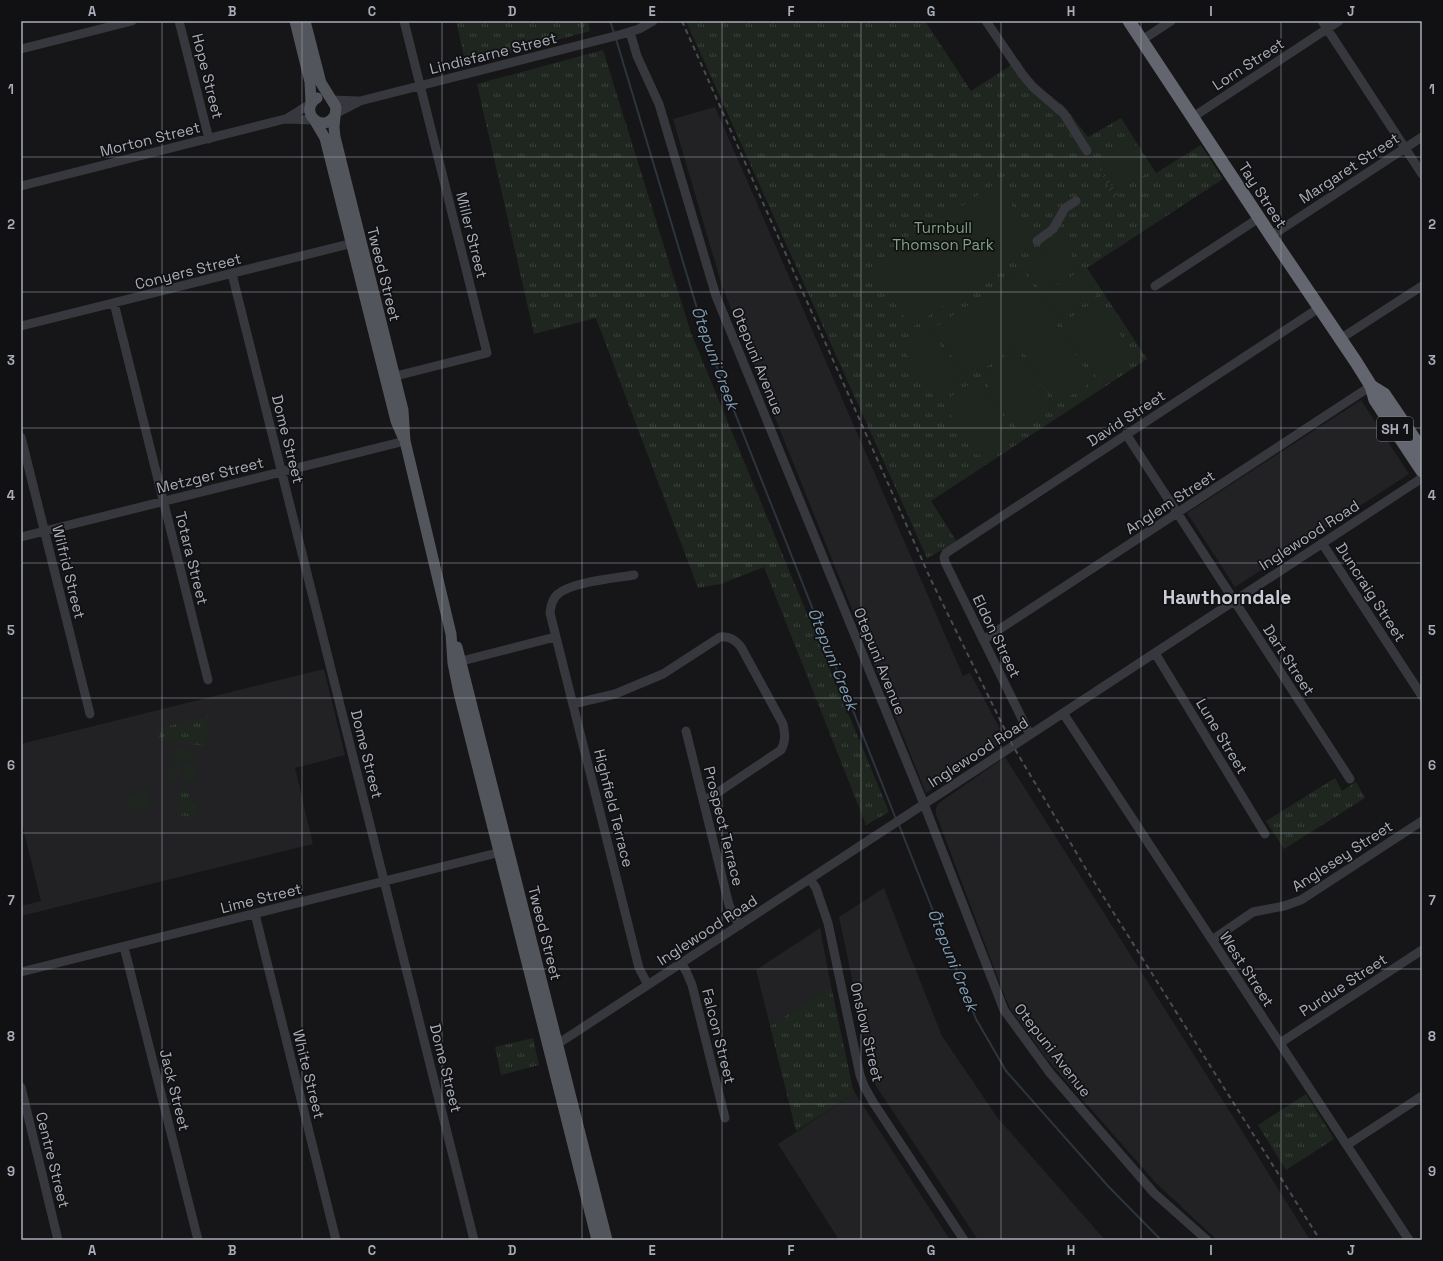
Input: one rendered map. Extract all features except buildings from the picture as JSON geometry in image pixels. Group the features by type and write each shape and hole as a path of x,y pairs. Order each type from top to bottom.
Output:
{"highway":[{"name":"Tay Street","path":"1129,21 1258,218 1371,386 1375,400 1422,471"},
{"name":"Tay Street","path":"1371,386 1384,394 1422,450"}],"main road":[{"path":"295,21 311,86 310,114 314,120 320,123 326,123 332,120 335,115 336,107 321,83 305,21"},
{"path":"311,104 320,96 332,100"},
{"name":"Tweed Street","path":"335,115 334,137 356,243"},
{"name":"Tweed Street","path":"314,120 325,138 356,243 390,378 396,421 405,441 451,634 458,648 457,662 459,692 504,851 600,1239"}],"street":[{"path":"21,49 132,21"},
{"name":"Hope Street","path":"179,21 209,139"},
{"name":"Miller Street","path":"390,378 487,353 404,21"},
{"name":"Lindisfarne Street","path":"335,115 360,101 608,38 630,32 654,21"},
{"path":"986,21 1022,74 1033,87 1064,114 1087,151"},
{"path":"1142,40 1171,21"},
{"name":"Lorn Street","path":"1192,117 1324,25 1339,21"},
{"path":"1324,25 1422,174"},
{"name":"Otepuni Avenue","path":"630,32 637,56 659,104 716,296 924,804 1004,1010 1050,1073 1154,1193 1207,1240"},
{"name":"Lindisfarne Street","path":"332,100 360,101"},
{"name":"Morton Street","path":"21,186 282,120 311,104"},
{"name":"Morton Street","path":"282,120 314,120"},
{"name":"Margaret Street","path":"1271,236 1422,137"},
{"path":"1037,241 1053,229 1064,208 1076,201"},
{"path":"1155,286 1258,218"},
{"name":"Conyers Street","path":"21,326 356,243"},
{"name":"Dome Street","path":"232,274 474,1240"},
{"path":"1340,339 1422,286"},
{"name":"Totara Street","path":"114,303 208,680"},
{"name":"David Street","path":"949,550 1319,308"},
{"name":"Anglem Street","path":"983,640 1371,386"},
{"name":"Dart Street","path":"1126,434 1350,779"},
{"name":"Wilfrid Street","path":"21,438 90,714"},
{"name":"Metzger Street","path":"21,537 405,441"},
{"name":"Inglewood Road","path":"553,1047 1422,478"},
{"name":"Duncraig Street","path":"1322,543 1422,696"},
{"name":"Eldon Street","path":"949,550 944,557 945,562 1030,735"},
{"name":"Highfield Terrace","path":"634,575 572,587 558,594 551,606 550,613 639,968 648,985"},
{"path":"457,662 555,637"},
{"path":"573,704 615,694 654,678 663,674 720,637 730,637 741,647 783,724 786,735 785,744 781,750 711,797 703,800"},
{"name":"Lune Street","path":"1155,653 1265,834"},
{"name":"West Street","path":"1063,713 1409,1240"},
{"name":"Prospect Terrace","path":"686,731 729,905 733,915 740,925"},
{"name":"Anglesey Street","path":"1212,940 1253,912 1284,906 1301,900 1422,821"},
{"name":"Lime Street","path":"21,972 504,851"},
{"name":"Onslow Street","path":"810,879 816,888 828,923 853,1042 864,1086 964,1240"},
{"name":"White Street","path":"254,914 336,1240"},
{"name":"Jack Street","path":"124,947 198,1240"},
{"name":"Purdue Street","path":"1280,1043 1422,950"},
{"name":"Falcon Street","path":"681,963 692,985 725,1118"},
{"name":"Centre Street","path":"21,1087 58,1240"},
{"path":"1347,1145 1422,1096"}],"shaded area":[{"path":"715,107 963,676 970,673 1000,729 994,732 999,744 926,793 722,286 673,119"},
{"path":"1361,400 1409,474 1235,587 1187,513"},
{"path":"324,669 345,755 295,768 313,844 21,916 21,906 41,901 21,820 21,744"},
{"path":"1005,757 1310,1240 1217,1240 1156,1183 1046,1058 1010,1008 936,814 936,808 939,803"},
{"path":"884,888 942,1036 997,1117 1105,1240 978,1240 874,1083 839,917"},
{"path":"820,928 831,986 770,1026 756,970"},
{"path":"855,1093 950,1240 839,1240 778,1144"}],"green space":[{"path":"456,21 588,21 590,31 466,65"},
{"name":"Turnbull Thomson Park","path":"686,21 925,21 971,91 1019,60 1033,82 1065,107 1088,137 1121,118 1156,173 1201,145 1223,179 1087,268 1147,359 931,501 957,542 927,558"},
{"path":"603,50 691,333 889,812 866,825 764,567 721,584 698,588 596,318 534,334 477,84"},
{"path":"1131,138 1151,170 1119,191 1099,159"},
{"path":"1096,160 1119,197 1112,197"},
{"path":"996,183 1037,243 911,328 871,267"},
{"path":"1061,240 1078,266 1041,291 1024,265"},
{"path":"1022,269 1056,320 980,371 977,366 964,375 933,329"},
{"path":"1081,270 1097,295 1060,320 1043,295"},
{"path":"1097,300 1133,354 1097,378 1061,324"},
{"path":"1057,327 1093,381 1058,404 1022,350"},
{"path":"930,330 961,376 934,395 903,349"},
{"path":"1018,353 1054,406 1018,430 982,376"},
{"path":"978,379 1014,432 978,456 942,402"},
{"path":"208,716 205,746 158,740 160,728"},
{"path":"174,748 194,750 193,761 173,759"},
{"path":"170,760 180,761 179,780 168,779"},
{"path":"185,762 196,763 194,782 183,781"},
{"path":"1335,778 1342,791 1356,782 1365,798 1284,849 1266,821"},
{"path":"181,786 187,787 199,818 178,815"},
{"path":"147,790 151,806 130,811 126,795"},
{"path":"831,986 855,1093 796,1131 770,1026"},
{"path":"533,1038 539,1065 501,1075 495,1047"},
{"path":"1306,1094 1334,1139 1286,1170 1258,1125"}],"waterway":[{"name":"Ōtepuni Creek","path":"610,21 614,33"},
{"name":"Ōtepuni Creek","path":"616,39 708,345 896,819"},
{"name":"Ōtepuni Creek","path":"899,825 976,1019 1006,1071 1108,1186 1161,1240"}],"railway":[{"path":"682,21 931,580 1013,746 1086,869 1320,1240"}],"district":[{"name":"Hawthorndale","path":"1227,597"}]}
